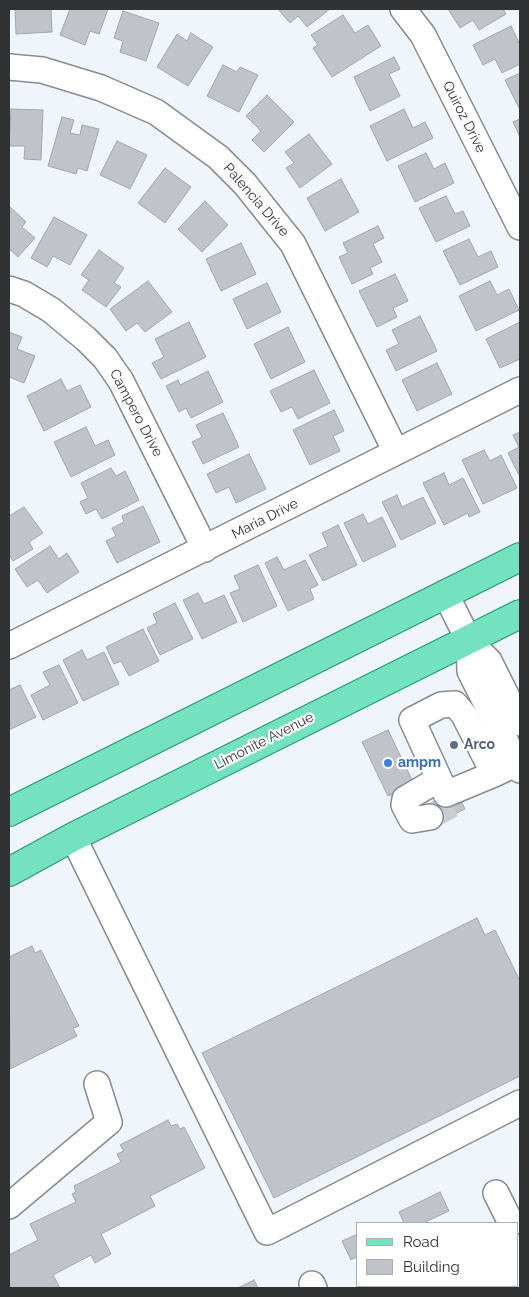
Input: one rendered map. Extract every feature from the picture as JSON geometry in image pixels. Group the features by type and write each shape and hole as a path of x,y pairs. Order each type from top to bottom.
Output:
{"main road":[{"path":"9,812 520,557"},
{"name":"Limonite Avenue","path":"9,872 73,837 520,614"}],"street":[{"name":"Quiroz Drive","path":"403,9 422,35 520,227"},
{"name":"Palencia Drive","path":"9,67 42,70 101,88 156,112 218,157 245,184 293,244 396,452"},
{"name":"Campero Drive","path":"9,289 24,294 51,310 106,358 121,381 205,549"},
{"name":"Maria Drive","path":"11,641 205,549 520,390"},
{"path":"445,593 469,641 489,661 520,723"},
{"path":"469,641 470,672 519,766 446,794 412,720 441,705 455,704 464,715 489,776"},
{"path":"464,715 487,705"},
{"path":"461,800 471,796 489,776"},
{"path":"430,817 412,820 404,805 405,799 439,779"},
{"path":"73,837 267,1232 520,1103"},
{"path":"9,1206 109,1122 97,1084"},
{"path":"496,1192 511,1222"}],"building":[{"path":"15,9 51,9 52,32 16,34"},
{"path":"70,9 108,9 99,34 90,31 85,45 60,35"},
{"path":"278,9 330,9 307,27 298,16 290,23"},
{"path":"448,9 503,9 506,14 479,30 473,20 460,28"},
{"path":"123,11 159,23 146,61 120,52 123,41 114,38"},
{"path":"343,15 355,33 368,25 381,46 332,77 313,48 318,45 311,35"},
{"path":"511,26 520,45 520,64 502,73 495,59 483,65 473,45"},
{"path":"191,33 213,47 188,86 157,67 177,34 187,41"},
{"path":"394,57 400,69 389,74 400,96 370,111 354,77"},
{"path":"223,65 237,72 240,67 258,75 239,112 207,96"},
{"path":"520,73 520,110 505,80"},
{"path":"267,95 294,122 264,152 252,140 261,131 246,116"},
{"path":"11,109 43,110 41,160 24,159 25,146 9,146"},
{"path":"404,109 413,128 425,122 433,138 387,161 370,126"},
{"path":"62,117 74,120 70,133 80,135 82,125 99,129 87,171 78,168 76,174 48,166"},
{"path":"520,119 520,137 513,122"},
{"path":"309,134 332,164 300,188 286,168 294,163 285,152"},
{"path":"117,141 147,155 130,189 100,175"},
{"path":"426,153 434,169 445,163 454,183 415,202 398,166"},
{"path":"165,168 191,187 165,223 138,203"},
{"path":"341,179 359,212 325,231 307,198"},
{"path":"446,196 455,214 463,211 470,226 436,242 419,208"},
{"path":"205,201 228,225 202,252 178,229"},
{"path":"9,206 26,222 22,227 35,238 18,257 9,249"},
{"path":"54,217 87,235 70,265 53,256 47,267 31,258"},
{"path":"378,226 384,238 373,244 382,262 370,268 373,274 352,284 339,257 348,253 343,243"},
{"path":"469,239 478,257 491,251 498,267 460,285 443,251"},
{"path":"241,243 256,274 221,291 206,259"},
{"path":"99,250 124,268 114,283 121,287 106,307 82,290 89,280 81,275"},
{"path":"395,274 408,301 393,308 397,317 377,327 359,291"},
{"path":"148,281 172,312 145,332 137,323 126,331 110,309"},
{"path":"490,281 497,295 509,289 519,310 476,331 459,296"},
{"path":"267,283 281,312 247,329 233,299"},
{"path":"420,316 437,351 396,371 386,350 399,344 392,330"},
{"path":"189,322 206,357 161,379 152,363 164,357 155,339"},
{"path":"520,322 520,359 500,368 486,339"},
{"path":"288,327 305,362 271,379 254,344"},
{"path":"9,332 22,337 17,349 35,356 24,383 9,377"},
{"path":"437,363 452,394 417,411 402,380"},
{"path":"314,370 330,403 298,419 292,407 281,412 270,391"},
{"path":"208,371 223,402 191,418 186,408 179,412 166,386 178,380 180,385"},
{"path":"61,379 67,391 80,385 91,407 44,431 27,396"},
{"path":"334,410 344,431 333,436 340,451 310,465 293,430"},
{"path":"223,413 239,447 203,464 192,442 202,437 196,425"},
{"path":"86,427 95,446 108,440 115,455 71,477 54,442"},
{"path":"520,432 520,477 508,453 519,447 513,435"},
{"path":"484,450 490,461 501,455 517,488 483,504 462,460"},
{"path":"249,454 266,489 236,503 229,487 216,493 207,474"},
{"path":"111,468 116,476 125,471 139,500 102,519 96,509 86,514 80,502 88,498 81,483"},
{"path":"444,473 449,485 463,478 480,512 469,517 468,513 444,525 423,483"},
{"path":"397,495 402,507 423,497 436,523 401,540 382,502"},
{"path":"143,506 160,542 117,563 106,541 116,536 112,528 124,522 122,516"},
{"path":"24,507 43,533 29,542 33,549 13,561 9,554 9,516"},
{"path":"363,514 368,524 382,517 396,546 363,562 344,523"},
{"path":"338,525 357,565 323,581 309,555 328,546 322,533"},
{"path":"50,546 59,559 67,553 79,572 47,593 38,580 27,587 15,569"},
{"path":"277,557 284,570 305,560 318,585 310,589 314,599 288,611 265,563"},
{"path":"258,565 277,606 243,622 230,593 240,589 234,576"},
{"path":"198,593 204,604 224,595 237,622 202,639 183,600"},
{"path":"175,603 193,639 160,655 147,628 157,623 153,614"},
{"path":"143,629 159,661 129,676 121,661 114,664 106,647"},
{"path":"82,650 87,660 104,652 119,684 83,701 63,660"},
{"path":"59,665 78,703 43,720 31,695 50,685 43,672"},
{"path":"20,685 36,717 9,730 9,690"},
{"name":"ampm","path":"388,730 414,784 388,796 362,742"},
{"path":"458,795 465,809 434,824 427,810"},
{"path":"477,918 485,935 495,930 520,981 520,1076 274,1198 202,1053"},
{"path":"32,946 35,953 41,950 79,1026 73,1028 77,1036 10,1069 9,957"},
{"path":"168,1120 171,1126 177,1124 180,1129 184,1127 205,1168 150,1196 155,1206 101,1234 111,1254 95,1263 91,1255 53,1275 60,1288 9,1288 9,1255 38,1240 30,1224 76,1202 72,1194 76,1192 74,1186 121,1162 117,1154 124,1151 120,1145"},
{"path":"440,1192 449,1211 425,1222 404,1222 399,1212"},
{"path":"356,1235 356,1257 351,1260 342,1241"},
{"path":"254,1280 258,1288 238,1288"},
{"path":"502,1287 502,1288 464,1288"}],"tunnel":[{"path":"430,817 461,800"}],"place":[{"name":"Arco","path":"454,745"},
{"name":"ampm","path":"388,763"}]}
